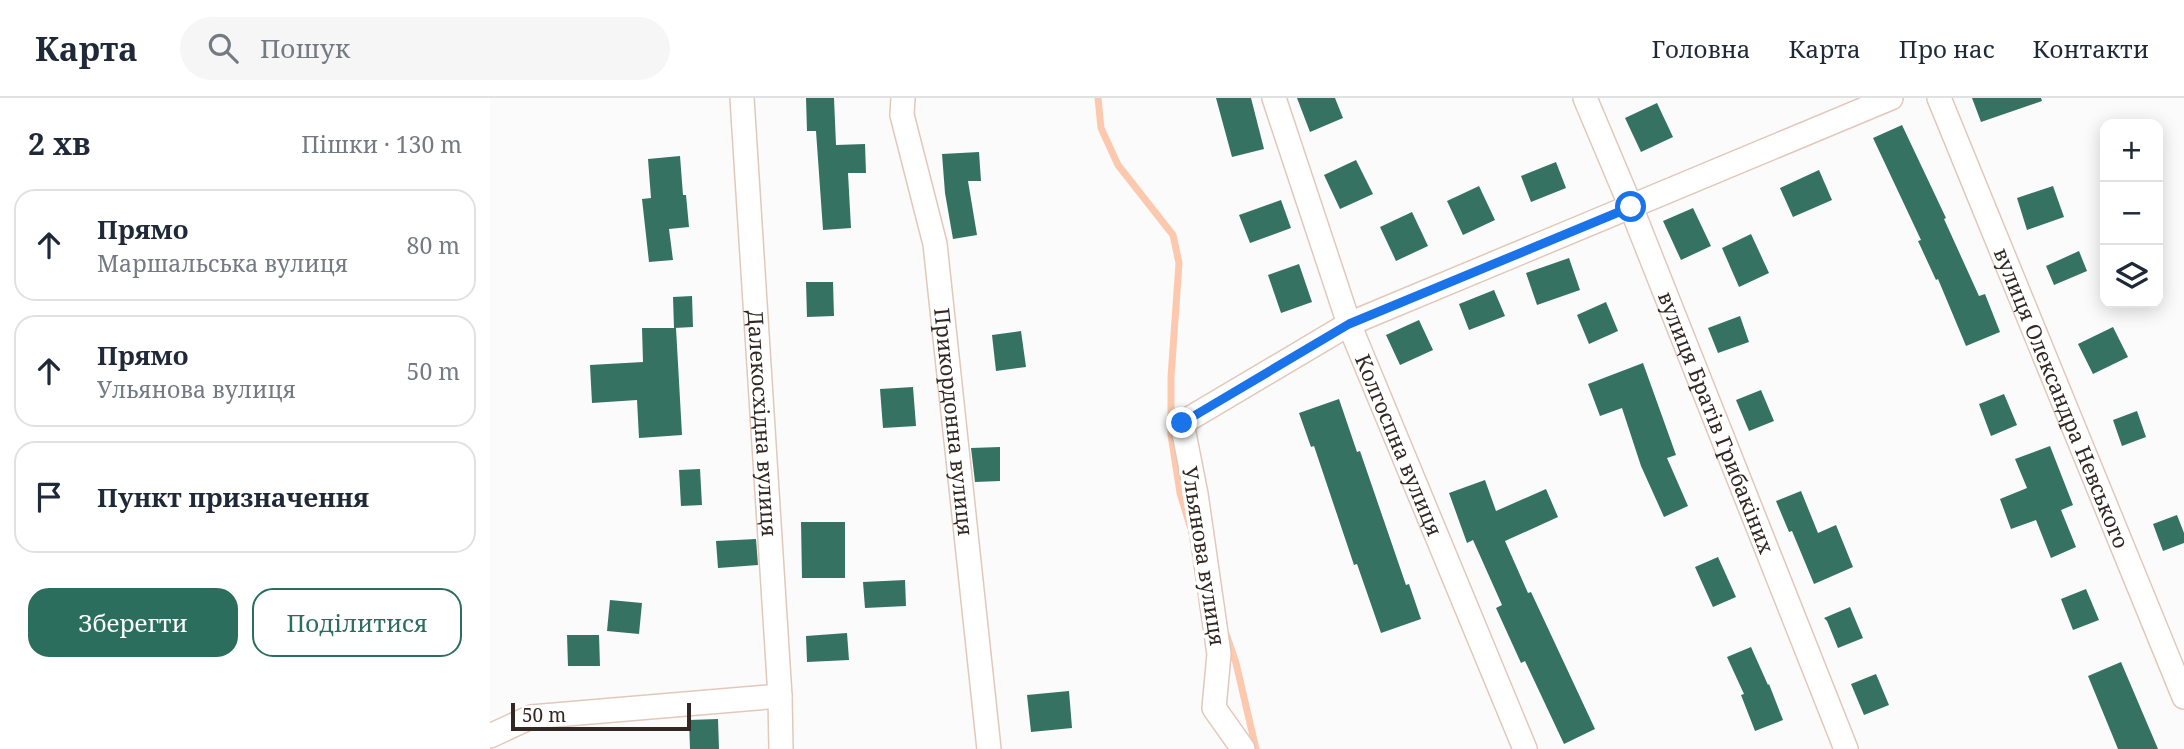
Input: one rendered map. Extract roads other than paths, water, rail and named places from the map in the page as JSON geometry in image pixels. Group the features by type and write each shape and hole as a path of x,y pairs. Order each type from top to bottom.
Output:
{"street":[{"name":"Далекосхідна вулиця","path":"742,98 780,696 781,749"},
{"name":"Прикордонна вулиця","path":"903,98 902,115 935,244 989,749"},
{"name":"Колгоспна вулиця","path":"1274,98 1349,324 1525,749"},
{"name":"вулиця Братів Грибакіних","path":"1585,98 1631,207 1846,749"},
{"path":"1349,324 1891,98"},
{"name":"вулиця Олександра Невського","path":"1939,98 2184,697"},
{"name":"Ульянова вулиця","path":"1243,749 1214,708 1219,654 1196,495 1182,423 1349,324"},
{"path":"490,736 531,717 780,696"}],"waterway":[{"path":"1098,98 1101,128 1118,165 1173,235 1179,263 1171,377 1171,435 1180,493 1190,526"},
{"path":"1226,634 1236,663 1256,749"}]}
